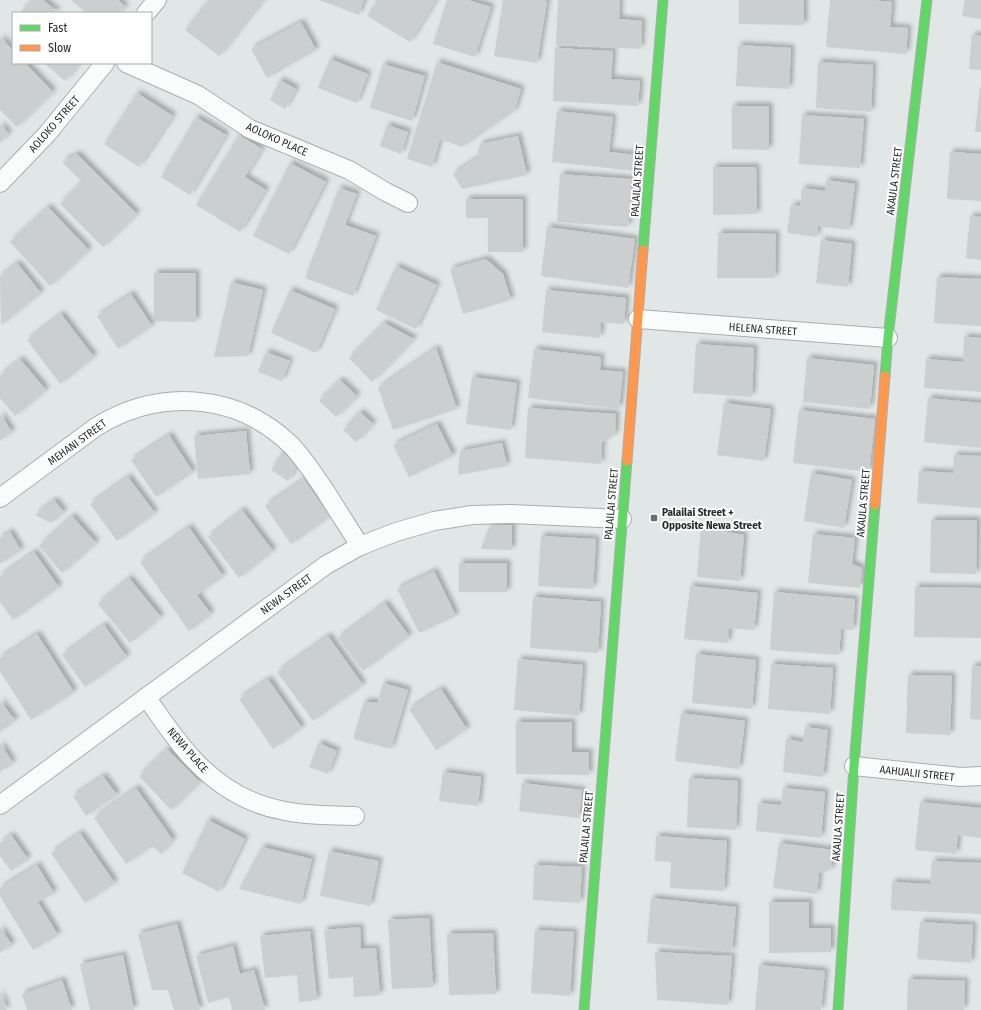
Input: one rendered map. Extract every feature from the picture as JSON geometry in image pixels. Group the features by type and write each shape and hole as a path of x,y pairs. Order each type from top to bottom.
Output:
{"street":[{"path":"147,12 157,0"},
{"name":"PALAILAI STREET","path":"584,1010 663,0"},
{"name":"AKAULA STREET","path":"838,1010 854,766 888,338 927,0"},
{"name":"AOLOKO STREET","path":"0,183 47,134 104,64"},
{"name":"AOLOKO PLACE","path":"128,64 198,96 250,128 349,170 408,203"},
{"name":"HELENA STREET","path":"638,319 888,338"},
{"name":"MEHANI STREET","path":"0,498 96,427 111,418 144,406 161,402 197,401 214,404 248,415 278,434 303,459 360,546"},
{"name":"NEWA STREET","path":"0,805 326,565 360,546 404,530 434,522 472,515 511,514 622,519"},
{"name":"NEWA PLACE","path":"146,697 195,762 210,776 227,788 264,806 284,811 304,814 355,816"},
{"name":"AAHUALII STREET","path":"854,766 961,777 981,776"}],"building":[{"path":"31,0 43,0 58,12 21,12"},
{"path":"71,0 118,0 125,6 121,12 85,12"},
{"path":"209,0 263,0 219,56 185,30"},
{"path":"319,0 364,0 359,15"},
{"path":"377,0 436,0 410,42 367,16"},
{"path":"447,0 468,0 491,7 475,57 433,44"},
{"path":"503,0 547,1 537,63 494,56"},
{"path":"558,0 620,0 619,19 642,21 641,49 556,45"},
{"path":"739,0 804,0 804,25 739,24"},
{"path":"830,0 870,0 892,2 890,27 908,28 906,54 826,47"},
{"path":"965,0 981,0 981,19 962,16"},
{"path":"301,22 316,50 267,78 251,49"},
{"path":"972,35 981,36 981,70 969,69"},
{"path":"0,37 12,49 12,64 26,64 53,92 17,127 0,110"},
{"path":"738,45 791,48 789,89 736,86"},
{"path":"555,48 613,51 611,79 640,81 638,106 553,101"},
{"path":"330,59 368,74 357,103 318,88"},
{"path":"437,62 521,89 515,110 462,147 440,139 432,167 407,159"},
{"path":"818,62 873,65 871,112 816,108"},
{"path":"45,64 79,64 65,81"},
{"path":"383,64 425,76 412,121 370,108"},
{"path":"280,80 296,89 285,109 270,100"},
{"path":"980,88 981,132 975,132"},
{"path":"137,93 173,116 139,167 104,144"},
{"path":"732,106 769,106 769,150 732,149"},
{"path":"557,111 613,117 609,152 637,155 635,171 552,162"},
{"path":"802,115 864,119 860,168 799,164"},
{"path":"196,117 226,135 190,195 161,177"},
{"path":"0,124 9,134 0,143"},
{"path":"387,125 408,132 401,154 380,146"},
{"path":"239,135 262,149 245,177 266,190 240,232 196,205"},
{"path":"518,136 527,175 462,189 453,174 477,158 480,144"},
{"path":"950,152 981,154 981,201 947,199"},
{"path":"77,154 137,214 103,247 60,204 82,182 62,162"},
{"path":"290,163 326,182 289,254 253,236"},
{"path":"713,167 756,167 757,214 713,215"},
{"path":"560,174 631,179 628,227 557,222"},
{"path":"826,180 855,184 849,230 818,226 817,237 787,233 791,205 800,206 802,188 825,191"},
{"path":"339,188 357,194 345,225 376,236 353,296 305,278"},
{"path":"466,199 523,199 523,252 488,252 488,218 466,218"},
{"path":"48,207 89,250 50,286 10,242"},
{"path":"970,216 981,217 981,260 966,258"},
{"path":"547,227 635,239 628,288 541,276"},
{"path":"718,233 776,234 775,278 717,278"},
{"path":"821,240 852,244 848,287 816,283"},
{"path":"486,259 503,274 511,300 463,314 450,269"},
{"path":"17,263 41,293 1,325 0,276"},
{"path":"396,266 437,285 416,329 376,310"},
{"path":"154,273 196,273 196,322 154,321"},
{"path":"937,277 981,279 981,326 934,323"},
{"path":"231,282 263,290 248,356 214,357"},
{"path":"290,290 335,309 316,353 271,333"},
{"path":"546,290 626,298 624,324 601,322 600,338 542,332"},
{"path":"131,294 152,326 118,349 97,316"},
{"path":"61,314 94,357 60,384 27,340"},
{"path":"384,323 414,339 372,382 349,358"},
{"path":"964,337 981,338 981,392 924,388 926,359 963,362"},
{"path":"696,344 754,348 752,397 693,393"},
{"path":"436,348 457,409 393,430 378,388"},
{"path":"534,349 601,357 600,370 623,372 619,409 528,398"},
{"path":"266,352 290,361 282,381 258,372"},
{"path":"807,358 874,365 870,409 803,402"},
{"path":"20,359 46,390 15,416 0,398 0,376"},
{"path":"472,377 517,383 511,430 466,424"},
{"path":"340,380 357,396 336,417 319,401"},
{"path":"928,398 981,403 981,448 924,442"},
{"path":"724,403 771,409 764,461 717,455"},
{"path":"528,408 616,414 615,435 602,442 601,464 525,458"},
{"path":"799,410 875,419 869,472 793,463"},
{"path":"360,412 373,424 356,442 343,430"},
{"path":"0,414 12,432 0,441"},
{"path":"437,424 453,456 409,477 393,445"},
{"path":"246,431 250,474 198,479 194,436"},
{"path":"169,435 193,472 156,497 131,460"},
{"path":"502,443 507,466 458,475 460,451"},
{"path":"282,453 299,463 288,481 271,470"},
{"path":"954,455 981,456 981,508 917,503 919,471 953,473"},
{"path":"811,473 852,480 844,528 804,521"},
{"path":"128,477 155,513 117,541 90,504"},
{"path":"304,479 330,517 291,544 265,506"},
{"path":"54,500 64,512 51,523 35,515"},
{"path":"242,510 273,551 239,578 208,537"},
{"path":"72,516 96,543 62,573 39,546"},
{"path":"931,520 977,520 976,574 930,573"},
{"path":"490,525 512,525 512,550 481,549"},
{"path":"189,527 223,576 197,595 211,614 189,631 140,562"},
{"path":"701,527 744,535 740,581 697,577"},
{"path":"10,532 21,550 0,564 0,538"},
{"path":"813,534 855,538 852,564 862,568 860,588 808,583"},
{"path":"541,536 596,539 593,589 538,586"},
{"path":"34,552 59,587 13,620 0,602 0,576"},
{"path":"459,563 507,563 507,592 459,592"},
{"path":"434,571 456,616 419,633 397,589"},
{"path":"129,578 161,617 130,643 98,604"},
{"path":"690,586 758,593 754,630 729,628 728,643 684,639"},
{"path":"915,587 981,588 981,638 914,637"},
{"path":"774,592 855,599 853,630 841,629 839,655 770,650"},
{"path":"533,597 601,602 598,653 530,648"},
{"path":"385,603 409,636 363,671 338,638"},
{"path":"104,625 127,657 85,687 62,655"},
{"path":"37,634 74,692 31,720 0,671 0,658"},
{"path":"328,636 363,685 313,721 277,672"},
{"path":"696,654 756,660 752,709 692,703"},
{"path":"518,659 583,665 579,716 514,710"},
{"path":"771,664 833,668 830,714 768,709"},
{"path":"972,666 981,666 981,720 970,719"},
{"path":"908,675 952,676 950,735 906,733"},
{"path":"268,679 302,728 273,749 239,699"},
{"path":"383,683 408,690 391,749 353,739 364,702 378,702"},
{"path":"441,689 467,729 436,750 409,709"},
{"path":"0,701 15,720 0,732"},
{"path":"681,713 745,721 739,769 675,761"},
{"path":"516,722 572,722 572,752 589,752 589,775 516,774"},
{"path":"805,727 828,730 823,777 783,772 786,739 803,742"},
{"path":"0,743 13,763 0,772"},
{"path":"319,743 337,751 328,774 309,767"},
{"path":"167,749 200,782 171,810 139,776"},
{"path":"443,772 481,777 478,806 439,801"},
{"path":"103,776 117,795 86,816 73,796"},
{"path":"689,778 738,781 736,830 687,827"},
{"path":"522,783 582,790 579,818 519,811"},
{"path":"136,788 173,840 161,854 152,846 126,864 94,818"},
{"path":"783,788 825,792 821,838 756,831 758,803 781,805"},
{"path":"920,802 981,808 981,838 958,835 956,854 915,850"},
{"path":"208,820 245,839 219,892 182,873"},
{"path":"80,833 115,883 85,903 51,853"},
{"path":"11,835 28,859 11,871 0,856 0,843"},
{"path":"656,836 727,841 724,891 670,888 671,862 655,861"},
{"path":"779,843 833,850 831,870 819,873 817,894 773,888"},
{"path":"262,847 312,859 301,904 239,889"},
{"path":"329,851 379,861 370,906 320,896"},
{"path":"932,861 981,863 981,914 891,910 892,882 930,884"},
{"path":"37,865 54,893 38,902 58,935 33,950 0,896 0,888"},
{"path":"534,865 582,867 580,903 533,900"},
{"path":"651,898 736,907 732,952 647,943"},
{"path":"769,902 809,902 809,928 831,928 831,952 769,953"},
{"path":"429,918 433,987 392,989 388,920"},
{"path":"920,922 973,925 971,963 917,959"},
{"path":"177,924 200,1010 174,1010 168,990 152,990 138,934"},
{"path":"0,927 12,945 0,953"},
{"path":"360,927 361,949 376,948 380,995 354,997 353,977 329,979 324,930"},
{"path":"535,930 574,932 570,996 531,993"},
{"path":"310,931 317,1000 299,1002 297,975 265,978 260,936"},
{"path":"493,933 496,994 449,995 447,934"},
{"path":"233,946 240,974 254,970 265,1010 232,1010 229,997 208,1003 196,956"},
{"path":"655,952 732,956 728,1005 657,1000"},
{"path":"123,955 134,1010 90,1010 80,964"},
{"path":"759,965 825,971 821,1010 755,1010"},
{"path":"908,979 965,981 964,1010 907,1010"},
{"path":"62,980 72,1010 27,1010 22,994"},
{"path":"0,992 7,1010 0,1010"}],"traffic: fast":[{"path":"643,250 663,0"},
{"path":"885,376 888,338 927,0"},
{"path":"584,1010 627,461"},
{"path":"838,1010 854,766 875,505"}],"traffic: slow":[{"path":"627,461 643,250"},
{"path":"875,505 885,376"}],"place":[{"name":"Palailai Street + Opposite Newa Street","path":"654,518"}]}
